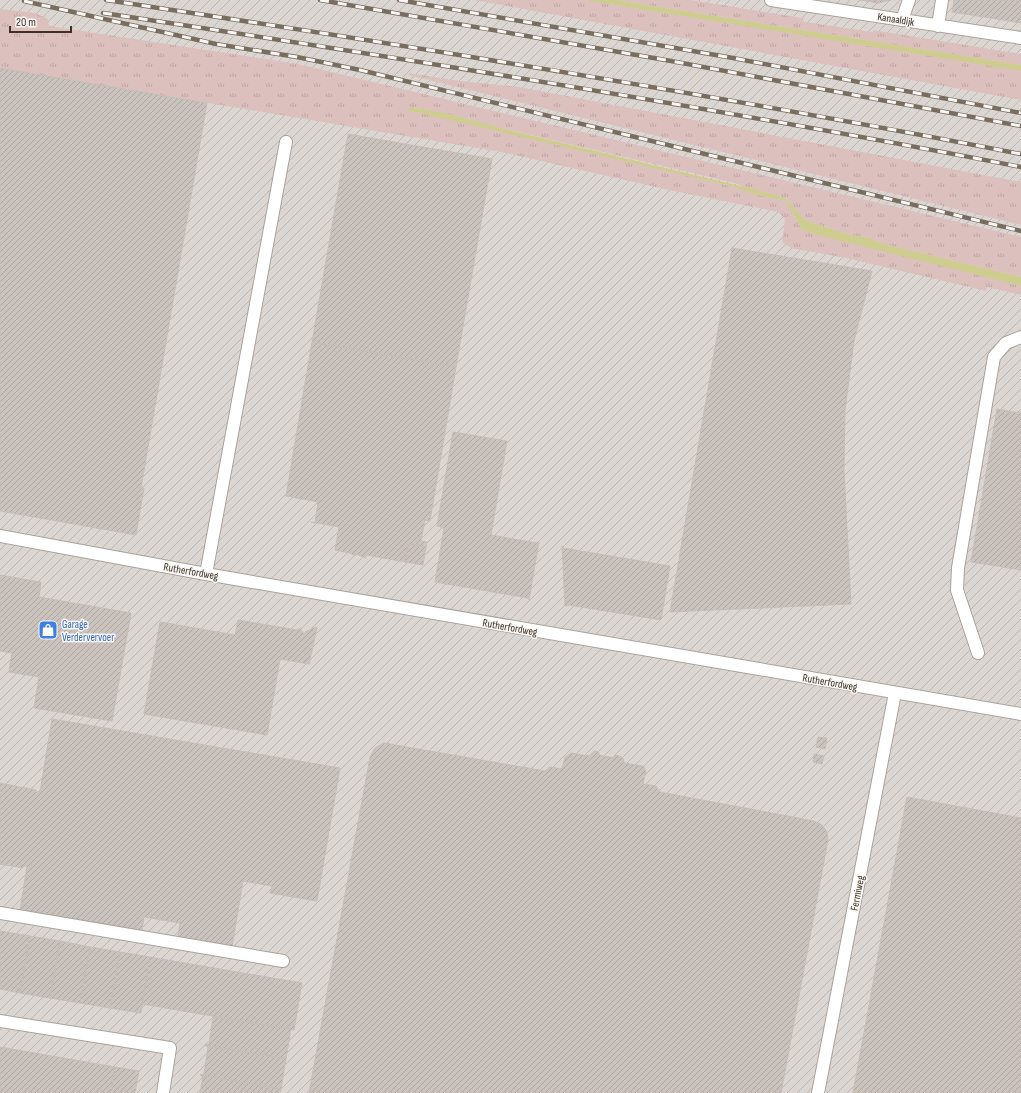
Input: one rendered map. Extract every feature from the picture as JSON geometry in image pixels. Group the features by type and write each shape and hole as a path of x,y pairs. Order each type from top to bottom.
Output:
{"street":[{"name":"Kanaaldijk","path":"771,0 1021,38"},
{"path":"902,20 909,0"},
{"path":"938,26 942,0"},
{"path":"206,574 286,142"},
{"path":"978,653 957,590 958,568 994,357 1006,343 1021,337"},
{"name":"Rutherfordweg","path":"0,536 206,574 1021,714"},
{"name":"Fermiweg","path":"818,1093 895,693"},
{"path":"0,914 284,962"},
{"path":"0,1021 170,1048 163,1093"}],"shaded area":[{"path":"0,0 1021,0 1021,1093 0,1093"},
{"path":"584,0 616,0 997,61 1021,65 1021,71"},
{"path":"411,107 445,113 781,196 785,198 807,221 851,235 870,238 880,243 1021,277 1021,286 802,230 786,201 753,194 734,187 407,110"}],"green space":[{"path":"474,0 584,0 996,66 1021,71 1021,100"},
{"path":"616,0 691,0 803,18 804,22 873,32 873,30 1021,54 1021,65"},
{"path":"0,9 35,13 48,19 49,26 298,64 1021,237 1021,277 880,243 870,238 851,235 807,221 801,217 788,200 781,196 753,190 734,183 497,127 445,113 411,107 411,111 443,117 734,187 753,194 786,201 802,230 1021,286 1021,295 987,287 986,291 846,258 791,248 782,242 785,219 778,212 669,190 501,152 0,68"},
{"path":"409,73 460,81 519,87 1021,182 1021,225 408,75"}],"building":[{"path":"860,0 891,0 878,3"},
{"path":"954,0 1021,0 1021,23 952,12"},
{"path":"0,68 207,103 141,488 144,488 136,535 0,511"},
{"path":"348,134 492,159 456,367 312,342"},
{"path":"732,248 872,271 854,341 845,410 844,470 851,604 670,612"},
{"path":"312,342 456,367 430,521 425,520 421,541 427,542 426,547 408,544 405,562 367,555 365,558 356,554 355,556 350,553 335,550 339,527 315,523 318,502 286,496"},
{"path":"997,409 1021,413 1021,570 971,562"},
{"path":"453,432 507,441 491,535 537,543 539,542 529,600 528,598 435,582 444,528 437,526"},
{"path":"408,544 426,547 423,565 405,562"},
{"path":"562,546 563,548 670,566 661,620 569,605 565,606"},
{"path":"0,575 41,582 39,597 131,613 112,721 34,708 39,677 9,672 12,653 0,651"},
{"path":"238,620 297,630 300,628 303,633 316,627 317,628 309,664 280,659 267,735 144,714 160,622 235,635"},
{"path":"52,719 340,768 317,901 270,893 272,886 243,881 232,947 178,937 180,923 144,917 142,931 20,910 27,866 23,866 23,868 0,864 0,783 40,792"},
{"path":"818,737 827,738 825,749 816,747"},
{"path":"384,743 545,771 550,767 562,769 565,757 571,753 589,756 594,751 599,752 599,755 615,758 615,755 619,756 623,758 624,763 643,766 646,771 643,784 656,786 660,792 814,821 822,825 827,832 828,840 781,1093 309,1093 370,757 375,748"},
{"path":"814,754 824,756 822,764 813,762"},
{"path":"907,797 1021,818 1021,1093 853,1093"},
{"path":"0,931 30,936 20,993 0,989"},
{"path":"30,936 60,941 50,998 20,993"},
{"path":"60,941 90,947 80,1003 50,998"},
{"path":"90,947 120,952 110,1008 80,1003"},
{"path":"120,952 150,957 141,1013 110,1008"},
{"path":"150,957 302,983 294,1030 142,1004"},
{"path":"213,1017 291,1029 286,1059 205,1045 209,1044"},
{"path":"205,1045 286,1059 281,1089 200,1075 204,1074 208,1047"},
{"path":"0,1047 115,1067 111,1093 0,1093"},
{"path":"115,1067 139,1071 135,1093 111,1093"},
{"path":"200,1075 281,1089 280,1093 200,1093 203,1077"}],"railway":[{"path":"106,0 335,35 679,91 1021,154"},
{"path":"320,0 671,61 1021,126"},
{"path":"399,0 733,58 1021,113"},
{"path":"24,1 216,44 297,57 360,70 1021,231"},
{"path":"103,13 333,48 677,104 1021,167"}],"place":[{"name":"Garage Verdervervoer","path":"48,630"}]}
